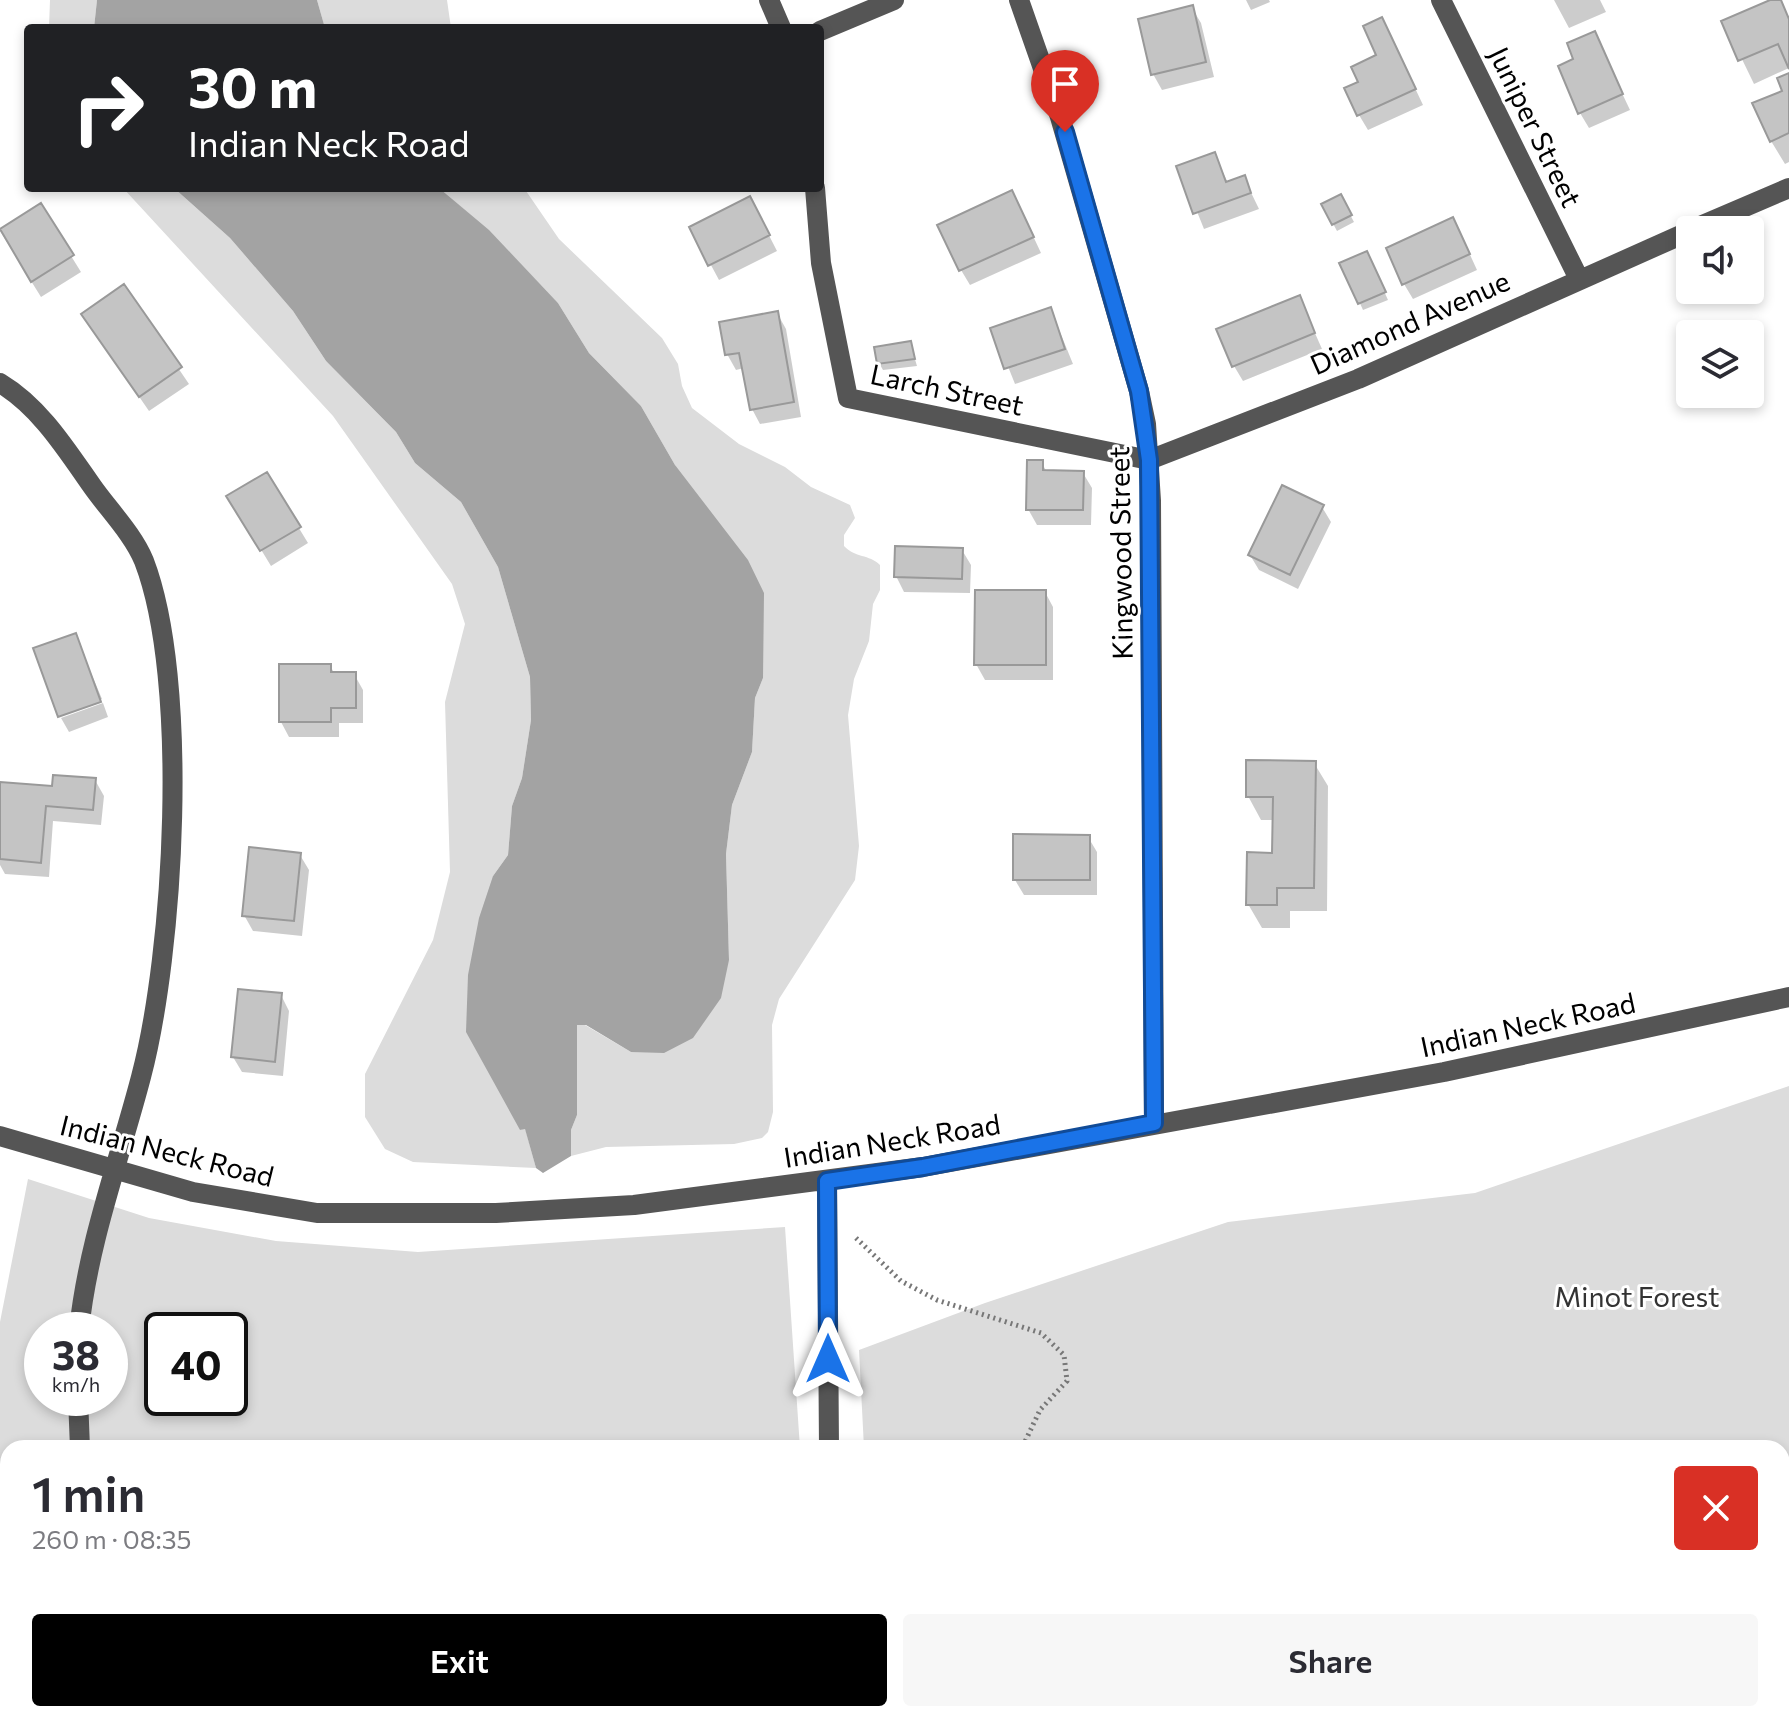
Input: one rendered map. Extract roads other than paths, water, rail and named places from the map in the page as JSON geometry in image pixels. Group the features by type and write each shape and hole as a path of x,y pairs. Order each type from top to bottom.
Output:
{"street":[{"path":"769,0 779,24"},
{"path":"824,29 894,0"},
{"name":"Kingwood Street","path":"1019,0 1079,181 1139,391 1149,460 1154,1123"},
{"name":"Juniper Street","path":"1441,0 1579,279"},
{"name":"Diamond Avenue","path":"1724,216 1789,188"},
{"name":"Larch Street","path":"815,192 821,263 848,398 1149,460"},
{"name":"Diamond Avenue","path":"1149,460 1358,379 1676,237"},
{"path":"0,383 28,403 57,437 142,557 163,654 171,771 163,939 146,1054 112,1166 83,1312"},
{"name":"Indian Neck Road","path":"0,1136 234,1202 354,1215 593,1208 923,1167 1444,1072 1789,997"},
{"path":"827,1181 829,1440"},
{"path":"79,1416 80,1440"}],"park label":[{"name":"Minot Forest","path":"1637,1297"}]}
